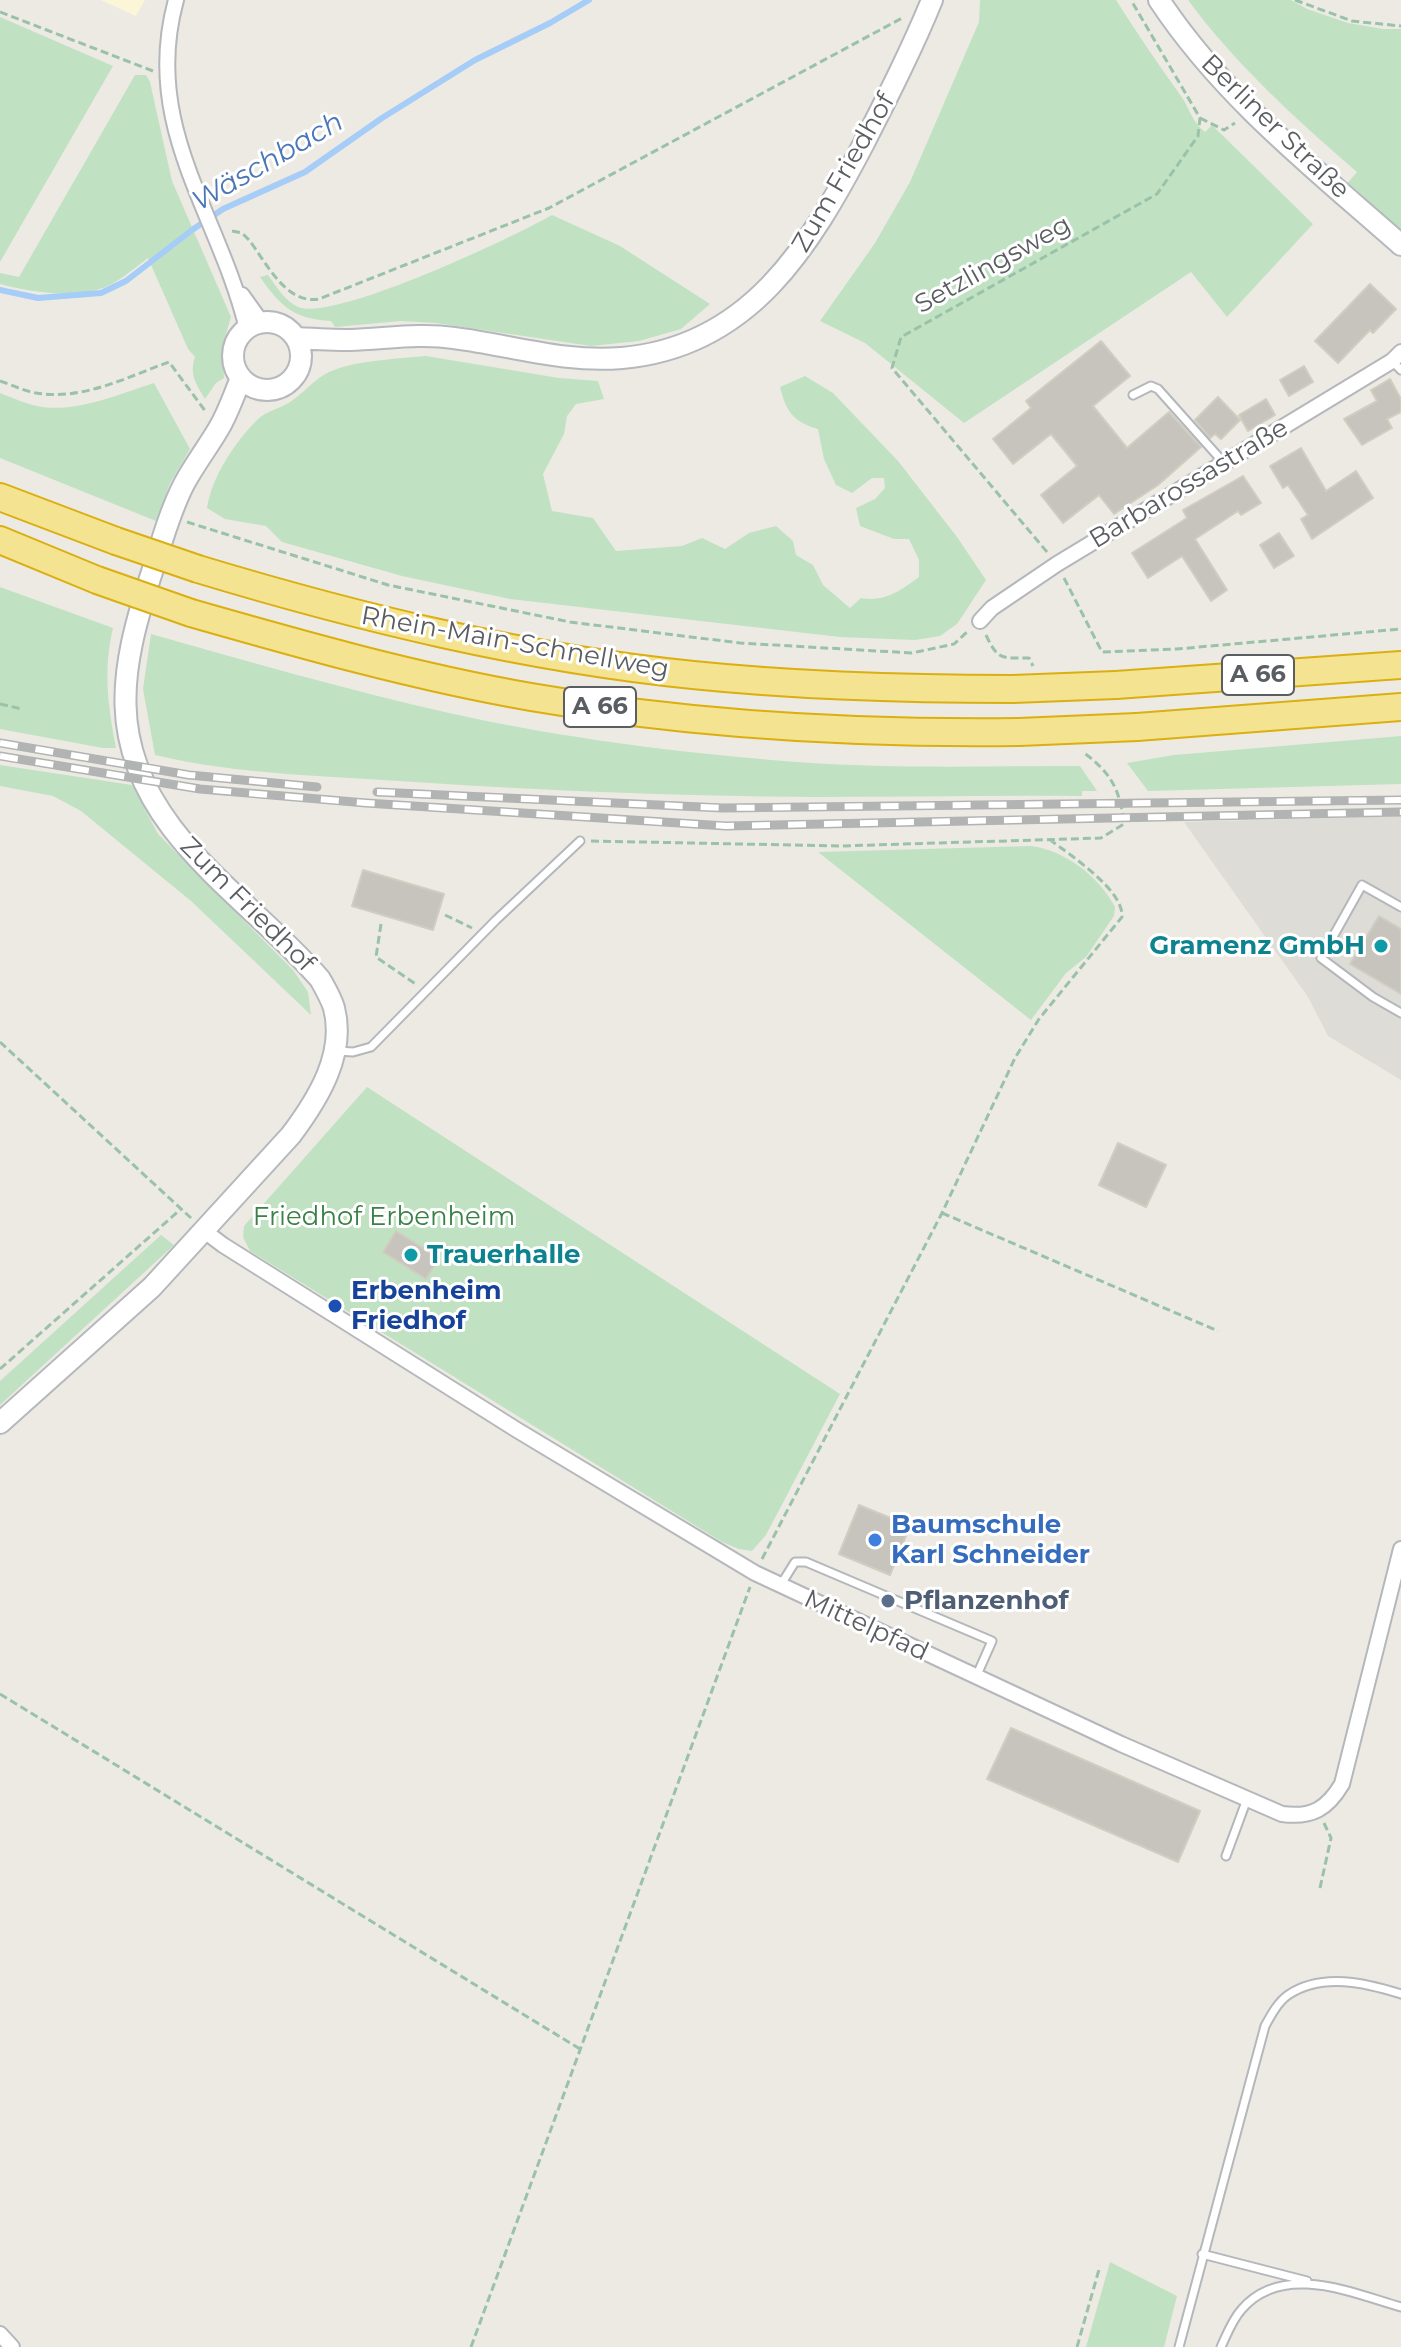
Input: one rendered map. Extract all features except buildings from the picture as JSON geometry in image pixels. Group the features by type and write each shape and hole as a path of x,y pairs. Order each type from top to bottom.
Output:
{"highway":[{"name":"Rhein-Main-Schnellweg","path":"0,497 198,569 367,618 532,652 692,675 838,686 1013,689 1401,665"},
{"name":"A 66","path":"0,540 97,580"},
{"path":"0,554 97,580"},
{"name":"Rhein-Main-Schnellweg","path":"97,580 191,613 363,662 532,697 690,719 839,731 1019,732 1137,727 1401,707"}],"street":[{"path":"176,0 168,40 166,72 177,134 203,211 255,326 234,348 234,364 250,384"},
{"name":"Zum Friedhof","path":"255,326 281,326 296,338 441,337 546,355 599,360 670,349 718,328 756,301 791,265 818,225 901,70 932,0"},
{"name":"Berliner Straße","path":"1159,0 1198,54 1250,110 1401,245"},
{"path":"296,338 300,361"},
{"name":"Zum Friedhof","path":"0,1423 152,1287 291,1135 320,1090 335,1051 337,1025 333,1005 320,979 175,831 146,785 128,729 125,675 139,609 178,497 221,426 250,384 274,390 295,376 300,361 351,340"},
{"name":"Barbarossastraße","path":"980,621 992,608 1057,564 1398,361"},
{"name":"Mittelpfad","path":"203,1230 517,1430 780,1586 1282,1814 1297,1816 1318,1809"},
{"path":"1318,1809 1331,1801 1342,1784 1401,1549"},
{"path":"0,2334 12,2347"}],"lane":[{"path":"1133,395 1151,386 1158,389 1224,463"},
{"path":"335,1051 353,1052 371,1047 580,841"},
{"path":"1401,907 1362,885 1321,958 1373,997 1401,1013"},
{"path":"780,1586 795,1562 806,1562 992,1641 976,1677"},
{"path":"1226,1856 1247,1799"},
{"path":"1179,2347 1265,2026 1276,2008 1288,1995 1311,1985 1339,1981 1366,1984 1401,1994"},
{"path":"1202,2254 1401,2307"},
{"path":"1221,2347 1242,2309 1255,2297 1280,2285 1328,2287"}],"path":[{"path":"1131,0 1200,118 1224,130 1237,122"},
{"path":"1295,0 1352,21 1401,26"},
{"path":"0,12 146,70 166,72"},
{"path":"227,232 236,231 249,240 294,295 310,301 319,299 549,208 907,15"},
{"name":"Setzlingsweg","path":"1057,564 892,368 901,337 1157,194 1198,136 1200,118"},
{"path":"0,381 34,393 61,395 85,392 169,362 206,412 221,426"},
{"path":"184,521 388,585 570,622 740,643 912,653 954,644 980,621 994,653 1003,658 1029,658"},
{"path":"1057,564 1102,652 1177,649 1401,629"},
{"path":"0,704 22,709"},
{"path":"580,841 840,846 1101,838 1124,824 1121,798 1103,767 1081,751"},
{"path":"471,2347 755,1573 942,1213 1015,1058 1064,986 1122,917 1122,907 1116,897 1091,872 1049,839"},
{"path":"445,915 483,934"},
{"path":"381,924 376,957 427,992"},
{"path":"0,1042 181,1209 0,1369"},
{"path":"942,1213 1218,1331"},
{"path":"0,1694 580,2049"},
{"path":"1318,1809 1331,1838 1320,1888"},
{"path":"1077,2347 1100,2266"}],"shaded area":[{"path":"101,0 145,0 136,16"},
{"path":"1401,816 1401,1080 1328,1036 1308,997 1184,822"}],"green space":[{"path":"980,0 1116,0 1201,128 1205,132 1212,125 1313,224 1227,317 1191,272 964,423 865,343 820,321 875,243 910,182 979,22"},
{"path":"1188,0 1291,0 1348,23 1401,29 1401,234 1345,186 1357,172 1246,69"},
{"path":"0,17 113,66 0,262"},
{"path":"135,75 146,75 150,82 172,181 231,317 222,348 224,378 216,383 205,399 193,374 195,357 188,349 148,258 113,283 88,292 50,293 0,284 0,273 19,277"},
{"path":"552,215 620,246 710,304 681,329 639,341 591,346 436,323 401,321 335,327 331,321 307,318 290,310 260,277 268,275 285,297 298,307 318,308 348,302 424,275"},
{"path":"426,356 559,378 598,381 604,399 576,404 567,416 564,434 543,474 552,511 593,518 616,551 682,546 702,538 725,549 749,533 776,526 793,541 796,555 813,565 823,585 850,608 861,598 885,597 913,582 919,577 919,560 909,539 894,539 860,526 856,508 875,499 885,488 884,478 872,478 852,493 836,485 824,459 818,429 797,419 782,395 780,387 805,376 833,393 898,461 986,580 957,624 940,636 915,640 840,637 510,599 402,576 282,542 266,526 225,519 207,508 226,460 249,428 262,416 286,404 324,375 340,368"},
{"path":"154,383 190,449 170,483 156,521 0,458 0,393 31,405 56,408 99,401"},
{"path":"0,587 113,628 108,659 108,688 116,748 0,729"},
{"path":"151,634 374,695 534,730 665,749 796,762 902,766 1080,766 1097,791 1082,791 1082,796 665,794 317,776 187,762 155,755 143,689"},
{"path":"1401,736 1401,784 1148,791 1127,763 1174,755"},
{"path":"0,765 132,785 158,834 293,970 308,992 311,1015 191,901 81,811 53,796 0,786"},
{"path":"1031,846 1056,853 1079,866 1100,885 1115,907 1114,916 1086,957 1066,973 1031,1020 818,852"},
{"name":"Friedhof Erbenheim","path":"367,1087 840,1394 766,1535 752,1551 722,1542 250,1251 243,1237 244,1226"},
{"path":"161,1235 174,1245 0,1405 0,1381"},
{"path":"1110,2262 1177,2296 1164,2347 1086,2347"}],"waterway":[{"name":"Wäschbach","path":"0,290 38,298 101,293 126,281 223,209 305,172 382,118 475,60 589,0"}],"railway":[{"path":"0,743 189,775 317,787"},
{"path":"0,756 200,789 726,826 1401,812"},
{"path":"377,792 723,808 1401,800"}],"place":[{"name":"Gramenz GmbH","path":"1381,946"},
{"name":"Trauerhalle","path":"411,1255"},
{"name":"Erbenheim Friedhof","path":"335,1306"},
{"name":"Baumschule Karl Schneider","path":"875,1540"},
{"name":"Pflanzenhof","path":"888,1601"}]}
